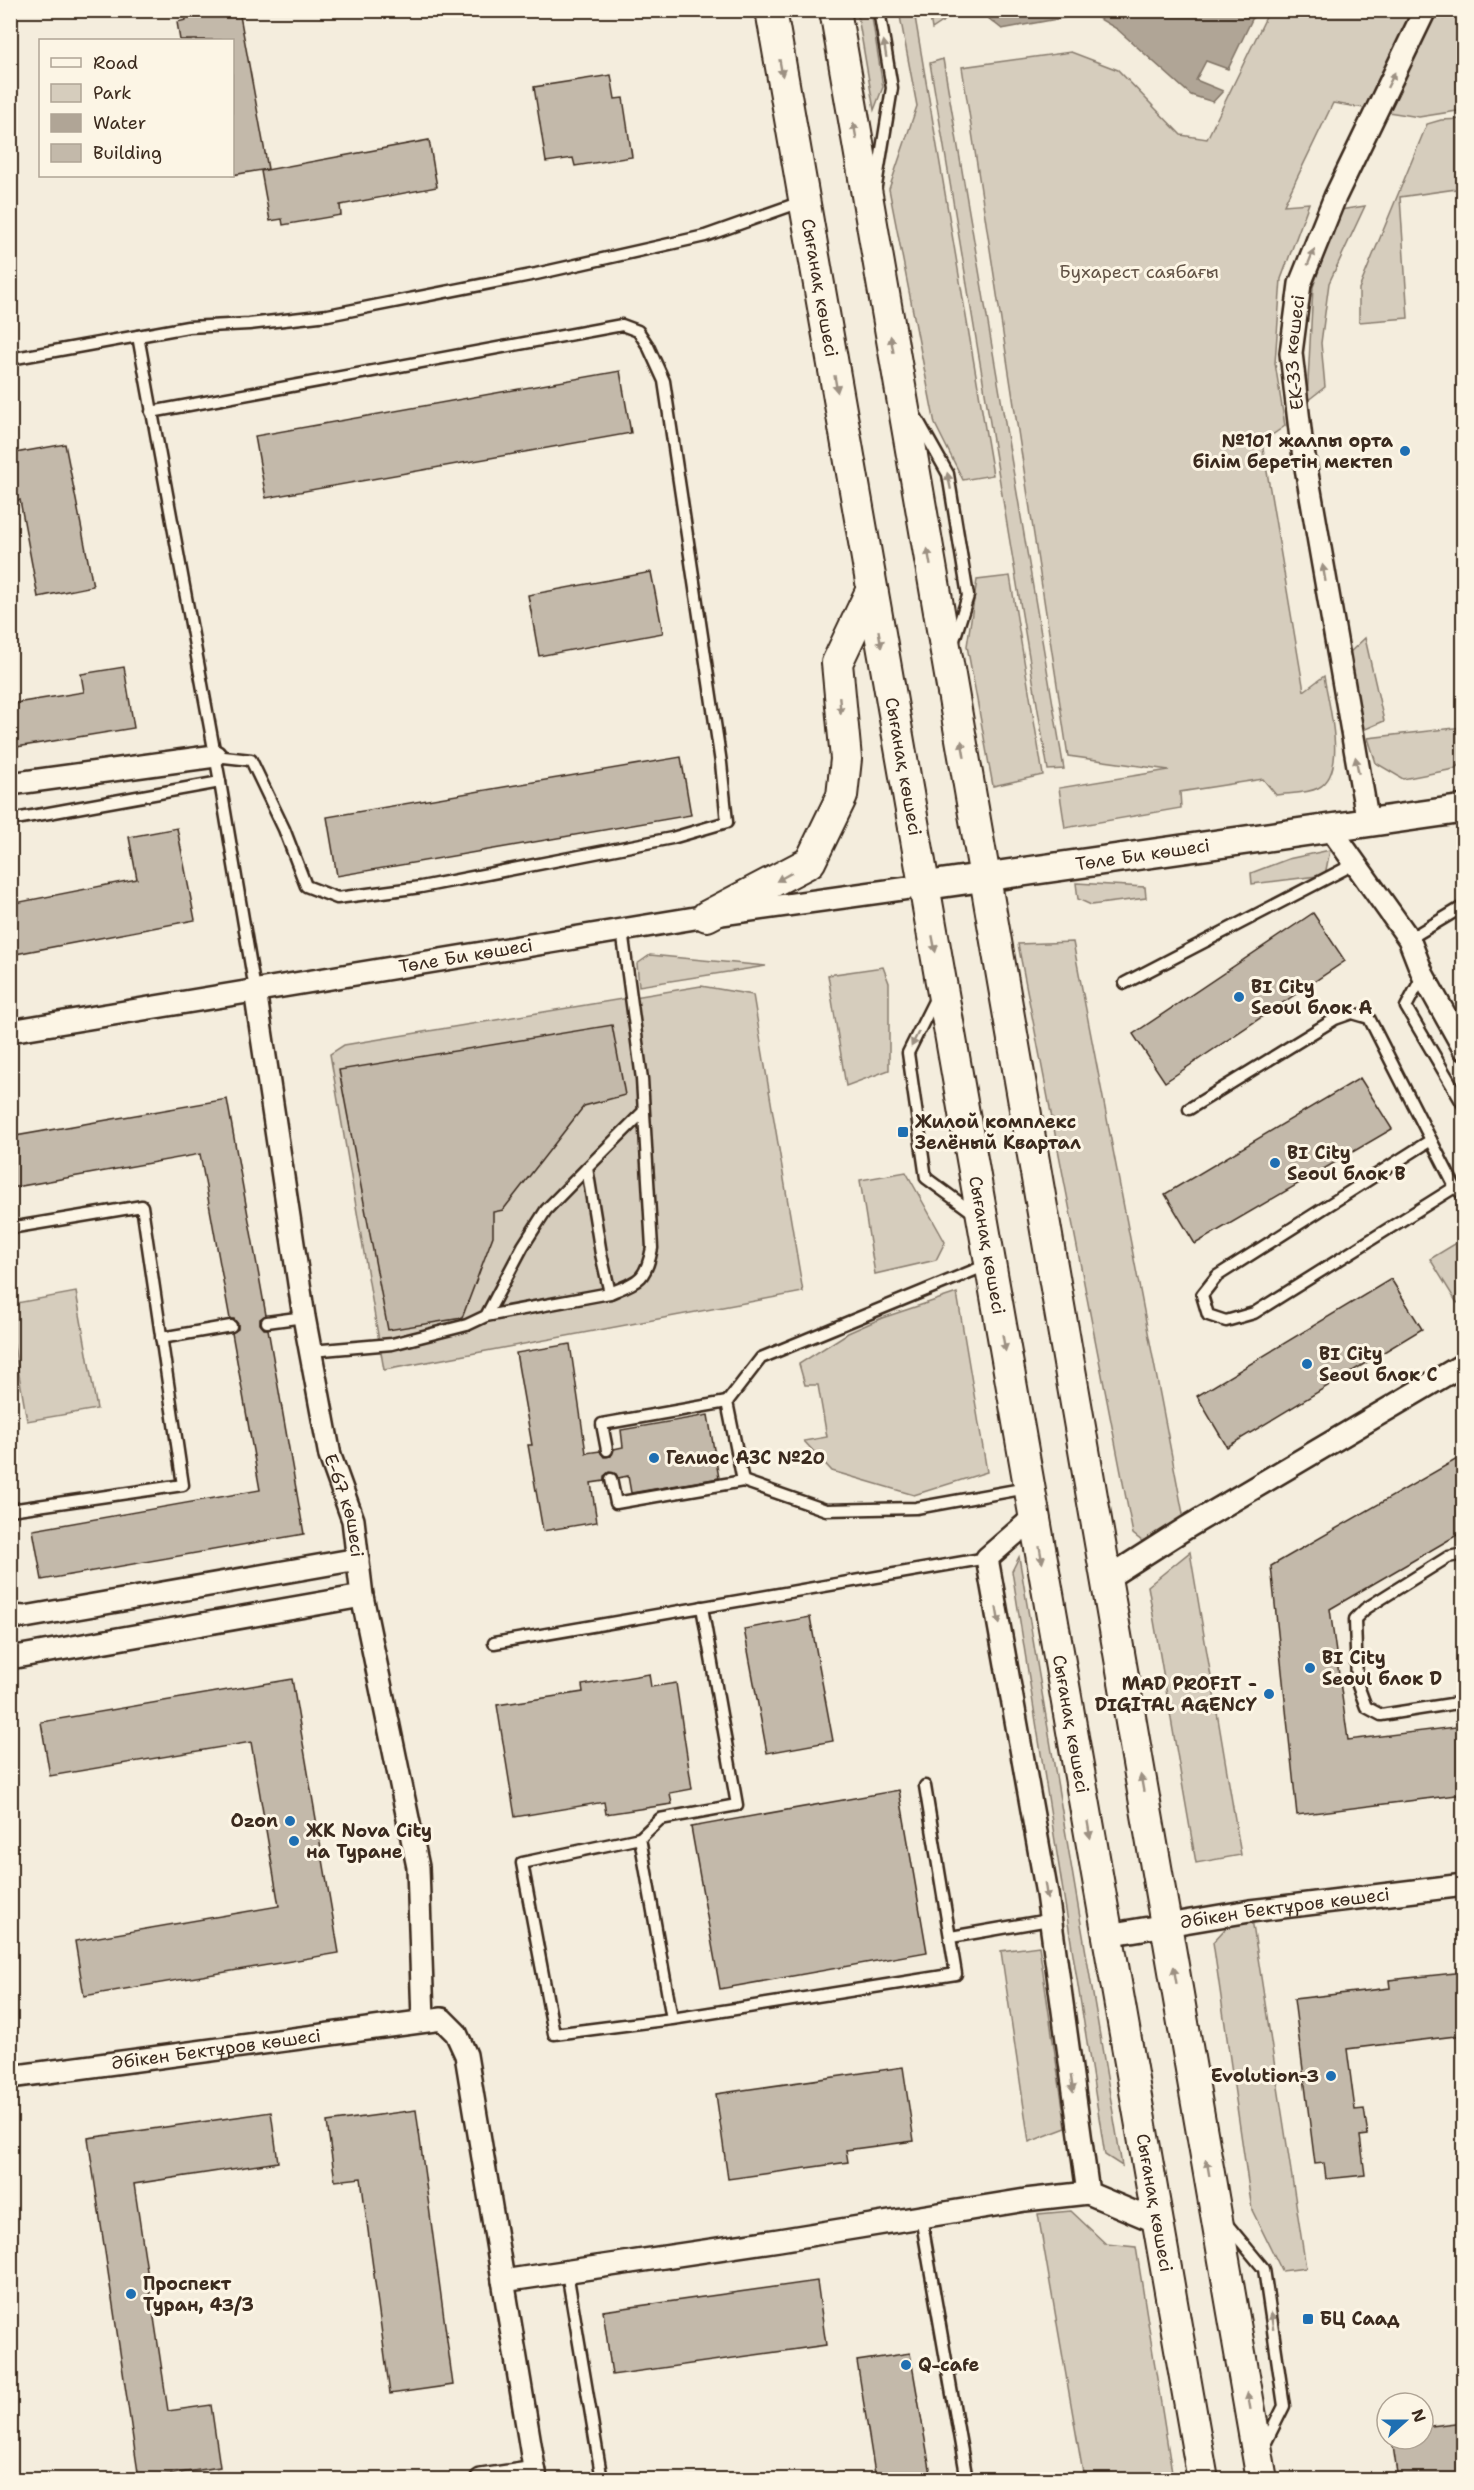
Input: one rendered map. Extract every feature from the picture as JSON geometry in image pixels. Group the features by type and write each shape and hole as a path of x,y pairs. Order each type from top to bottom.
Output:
{"main road":[{"name":"Сығанақ көшесі","path":"771,10 1203,2480"},
{"path":"834,10 1260,2468"},
{"path":"707,916 810,862 843,796 846,759 837,663 871,591"}],"street":[{"name":"ЕК-33 көшесі","path":"1368,823 1301,439 1291,353 1300,284 1335,197 1425,10"},
{"path":"10,784 215,756"},
{"path":"1464,809 1330,828 1409,939 1423,975 1464,1049"},
{"name":"Төле Би көшесі","path":"10,1030 707,916 1330,828"},
{"name":"Е-67 көшесі","path":"255,990 304,1317 330,1456 353,1520 362,1596 418,1866 423,2020"},
{"path":"1106,1579 1186,1528 1464,1364"},
{"path":"1034,1517 987,1558 1047,1894 1088,2193"},
{"path":"10,1617 25,1617 358,1559"},
{"path":"10,1658 362,1596"},
{"name":"Әбікен Бектұров көшесі","path":"1107,1935 1250,1911 1464,1885"},
{"path":"423,2020 442,2019 456,2033 466,2055 535,2476 481,2480"},
{"name":"Әбікен Бектұров көшесі","path":"10,2078 423,2020"},
{"path":"503,2281 1025,2200 1088,2193 1157,2222"}],"lane":[{"path":"871,219 892,88 879,10"},
{"path":"10,359 188,327 249,324 328,315 536,274 705,236 805,201"},
{"path":"152,411 622,326 638,331 648,346 664,381 721,763 727,822 650,843 421,887 337,898 306,886 284,829 251,760 215,756"},
{"path":"138,336 220,783 255,990"},
{"path":"10,820 220,783"},
{"path":"1125,983 1356,863"},
{"path":"1409,939 1464,906"},
{"path":"311,1351 392,1344 467,1325 486,1316 610,1293 635,1283 648,1270 652,1248 642,1113 642,1079 622,930"},
{"path":"1423,975 1406,1007 1464,1106"},
{"path":"941,987 908,1053 926,1178 982,1218"},
{"path":"1189,1109 1335,1019 1352,1013 1369,1018 1455,1187 1464,1196"},
{"path":"486,1316 523,1246 546,1210 642,1113"},
{"path":"1431,1140 1217,1276 1202,1295 1208,1315 1226,1321 1254,1313 1455,1187"},
{"path":"587,1168 610,1293"},
{"path":"10,1228 142,1206 183,1485 10,1510"},
{"path":"607,1450 602,1424 727,1402 761,1358 990,1264"},
{"path":"267,1322 304,1317"},
{"path":"161,1338 231,1326"},
{"path":"727,1402 743,1481"},
{"path":"611,1479 616,1503 743,1481 826,1510 916,1508 1030,1488"},
{"path":"1464,1554 1448,1557 1365,1609 1355,1619 1357,1683 1366,1707 1381,1715 1464,1702"},
{"path":"494,1643 987,1558"},
{"path":"702,1607 737,1805 660,1819 640,1838 522,1863 554,2034 672,2019 956,1974 925,1786"},
{"path":"640,1838 672,2019"},
{"path":"951,1937 1049,1920"},
{"path":"921,2217 967,2480"},
{"path":"567,2272 602,2480"}],"green space":[{"path":"857,11 871,11 883,87 874,110"},
{"path":"899,11 914,11 993,475 963,480 935,424 889,189 917,106"},
{"path":"929,11 957,12 932,29"},
{"name":"Бухарест саябағы","path":"1269,11 1463,11 1463,110 1419,117 1333,103 1284,205 1309,203 1281,279 1275,363 1285,426 1262,442 1304,691 1324,676 1334,737 1333,768 1327,780 1318,788 1308,791 1276,795 1263,779 1180,792 1181,808 1065,828 1059,788 1169,770 1068,756 962,67 1071,52 1118,70 1181,135 1207,139"},
{"path":"943,59 1064,769 1048,770 930,63"},
{"path":"1463,119 1463,188 1400,197 1408,318 1359,322 1359,289 1427,124 1441,120"},
{"path":"1365,206 1329,283 1321,343 1325,387 1307,401 1313,287 1340,210"},
{"path":"1010,576 1043,775 993,786 967,646 977,580"},
{"path":"1365,638 1384,721 1361,731 1348,654"},
{"path":"1463,727 1463,761 1454,769 1403,779 1376,763 1368,738"},
{"path":"1330,850 1325,875 1252,884 1251,873 1288,859"},
{"path":"1076,883 1145,887 1146,898 1091,905 1078,899"},
{"path":"1073,942 1184,1519 1142,1541 1133,1534 1018,944"},
{"path":"650,955 766,966 639,986 637,964"},
{"path":"883,967 889,983 889,1070 846,1086 828,975"},
{"path":"701,986 753,995 803,1292 384,1370 330,1054 344,1045"},
{"path":"906,1172 945,1242 936,1260 875,1274 860,1180"},
{"path":"1463,1239 1463,1299 1457,1303 1430,1259"},
{"path":"76,1292 97,1409 27,1421 11,1329 11,1304"},
{"path":"957,1293 987,1472 914,1495 832,1471 804,1441 827,1437 818,1385 805,1385 799,1364 848,1333 882,1318"},
{"path":"1190,1552 1241,1855 1196,1863 1148,1586"},
{"path":"1019,1557 1122,2166 1105,2155 1012,1571"},
{"path":"1252,1919 1306,2268 1282,2271 1252,2210 1213,1942 1226,1928"},
{"path":"1039,1946 1066,2128 1029,2142 1001,1951"},
{"path":"1071,2211 1106,2244 1136,2247 1173,2479 1084,2479 1038,2214"}],"water":[{"path":"979,11 1256,11 1228,69 1206,61 1196,80 1223,91 1213,102 1191,95 1117,29 1090,13 1002,29"}],"building":[{"path":"185,10 239,10 268,169 234,175 234,39 180,39 177,22 186,20"},
{"path":"611,75 615,99 623,98 632,157 575,166 573,158 546,162 534,87"},
{"path":"429,140 437,187 340,205 341,215 283,225 282,219 270,221 261,171"},
{"path":"620,371 631,433 266,498 255,436"},
{"path":"65,444 93,586 38,597 20,500 10,502 10,454"},
{"path":"651,572 663,633 539,656 528,595"},
{"path":"124,667 134,728 10,748 10,704 84,692 81,674"},
{"path":"681,757 691,815 337,876 327,817"},
{"path":"177,828 195,920 10,955 10,904 137,879 129,837"},
{"name":"BI City Seoul блок A","path":"1313,913 1345,961 1165,1082 1133,1034"},
{"path":"612,1025 625,1095 584,1106 503,1210 493,1212 493,1236 462,1318 388,1330 339,1070"},
{"name":"BI City Seoul блок B","path":"1360,1078 1392,1129 1195,1244 1165,1194"},
{"path":"227,1099 266,1315 260,1319 260,1324 264,1329 268,1329 304,1534 42,1580 33,1530 260,1490 232,1333 238,1329 238,1324 234,1319 230,1319 200,1154 10,1188 10,1137"},
{"name":"BI City Seoul блок C","path":"1391,1279 1422,1329 1227,1447 1197,1396"},
{"path":"570,1344 586,1453 600,1451 604,1457 611,1456 614,1449 623,1447 621,1430 708,1415 719,1478 631,1493 628,1476 618,1478 616,1474 609,1472 604,1476 604,1481 591,1483 597,1522 543,1531 528,1445 532,1445 516,1353"},
{"name":"BI City Seoul блок D","path":"1464,1455 1464,1531 1330,1609 1348,1740 1464,1726 1464,1794 1297,1815 1271,1566"},
{"path":"810,1617 833,1741 767,1753 744,1629"},
{"path":"649,1674 651,1687 676,1683 692,1789 670,1793 672,1804 606,1814 604,1802 515,1817 497,1705 583,1692 582,1685"},
{"name":"ЖК Nova City на Туране","path":"292,1679 339,1953 84,1996 75,1941 279,1906 251,1742 50,1776 41,1722"},
{"path":"899,1790 927,1952 720,1989 691,1827"},
{"name":"Evolution-3","path":"1464,1972 1464,2035 1347,2049 1355,2110 1364,2109 1368,2135 1360,2136 1365,2175 1326,2179 1324,2163 1315,2164 1294,1999 1390,1988 1389,1980"},
{"path":"903,2067 914,2141 846,2150 848,2162 728,2179 716,2094"},
{"path":"416,2110 453,2385 390,2394 361,2178 335,2181 327,2122"},
{"name":"Проспект Туран, 43/3","path":"271,2112 278,2162 134,2184 168,2411 211,2405 220,2467 139,2479 88,2138"},
{"path":"817,2281 826,2345 612,2375 603,2311"},
{"path":"910,2353 932,2480 876,2480 857,2361"},
{"path":"1464,2422 1464,2480 1398,2480 1394,2451 1435,2451 1435,2426"}],"place":[{"name":"№101 жалпы орта білім беретін мектеп","path":"1405,451"},
{"name":"BI City Seoul блок A","path":"1239,997"},
{"name":"Жилой комплекс Зелёный Квартал","path":"903,1132"},
{"name":"BI City Seoul блок B","path":"1275,1163"},
{"name":"BI City Seoul блок C","path":"1307,1364"},
{"name":"Гелиос АЗС №20","path":"654,1458"},
{"name":"BI City Seoul блок D","path":"1310,1668"},
{"name":"MAD PROFIT - DIGITAL AGENCY","path":"1269,1694"},
{"name":"Ozon","path":"290,1821"},
{"name":"ЖК Nova City на Туране","path":"294,1841"},
{"name":"Evolution-3","path":"1331,2076"},
{"name":"Проспект Туран, 43/3","path":"131,2294"},
{"name":"БЦ Саад","path":"1308,2319"},
{"name":"Q-cafe","path":"906,2365"}]}
